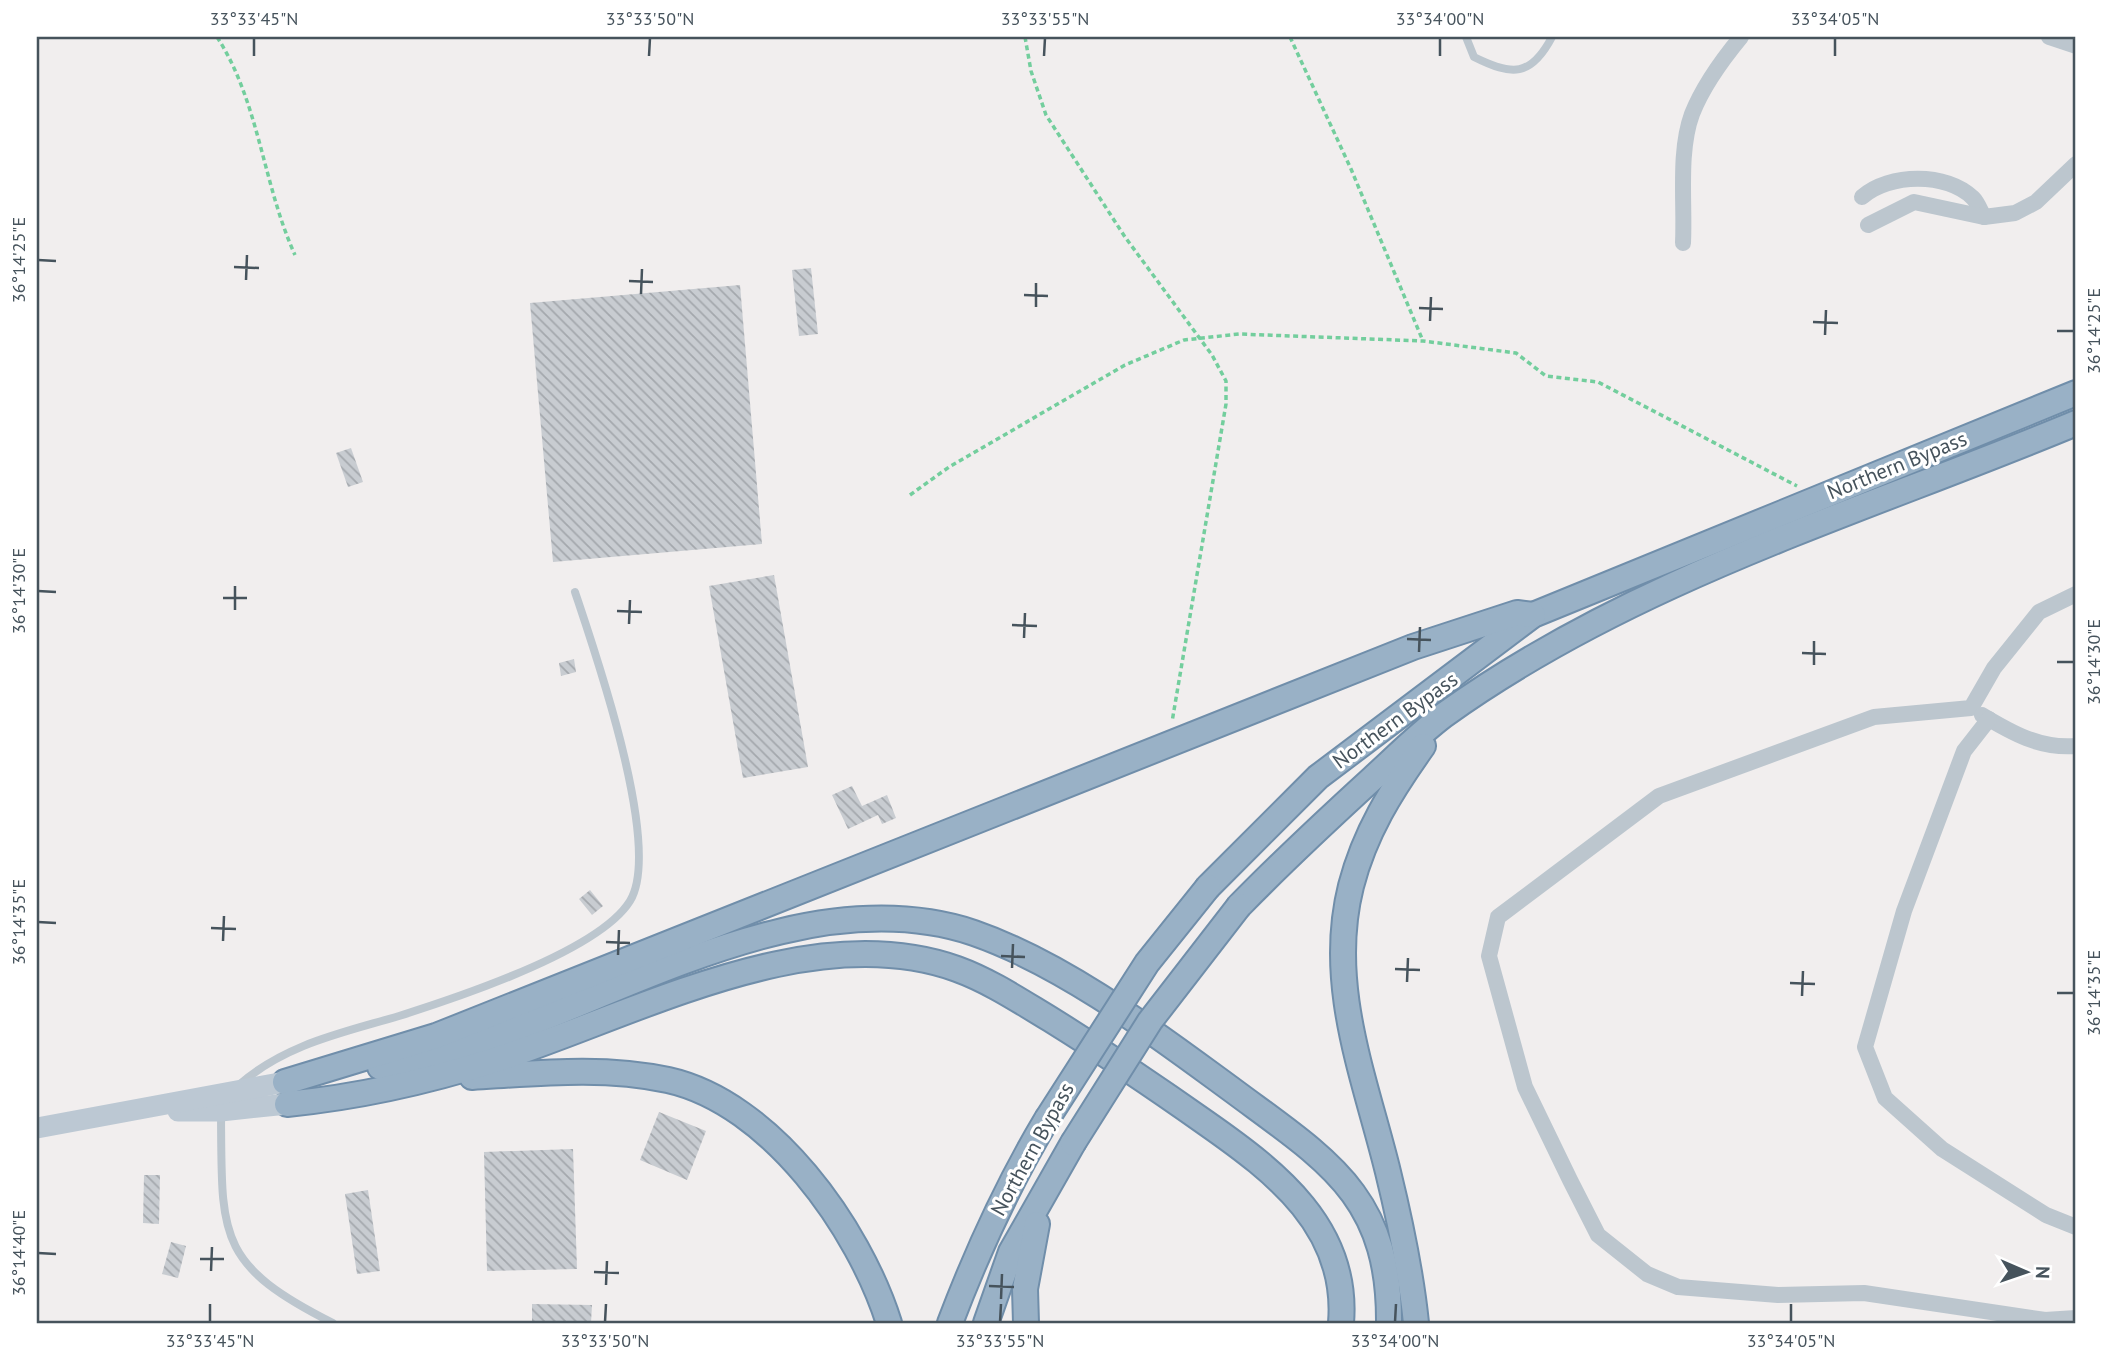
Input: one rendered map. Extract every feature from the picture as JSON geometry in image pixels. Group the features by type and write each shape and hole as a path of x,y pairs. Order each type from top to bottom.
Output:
{"highway":[{"name":"Northern Bypass","path":"950,1323 993,1218 1047,1119 1147,963 1208,887 1318,777 1533,615 1818,496 2076,393"},
{"name":"Northern Bypass","path":"986,1323 1012,1252 1073,1143 1150,1021 1239,906 1305,839 1443,716 1573,633 1648,595 2076,423"},
{"path":"286,1093 436,1036 1413,647 1517,613 1533,615"},
{"path":"1416,1323 1389,1175 1347,1015 1343,947 1351,885 1375,821 1391,790 1443,716"},
{"path":"286,1093 474,1044 749,939 865,919 919,921 972,933 1008,948 1089,992 1176,1049 1320,1155 1353,1189 1375,1228 1387,1273 1389,1323"},
{"path":"286,1093 362,1094 426,1081 496,1060 756,967 813,957 874,955 954,967 987,981 1110,1056 1273,1173 1316,1220 1330,1247 1339,1277 1341,1323"},
{"path":"426,1081 547,1073 617,1072 671,1080 710,1095 732,1107 770,1139 826,1202 864,1262 889,1323"},
{"path":"1026,1323 1025,1289 1045,1193"}],"main road":[{"path":"37,1128 233,1091 286,1093"},
{"path":"117,1111 221,1111 286,1093"}],"street":[{"path":"1683,243 1687,139 1692,115 1715,71 1741,37"},
{"path":"2049,37 2076,46"},
{"path":"1868,225 1913,202 1984,217 2027,208 2076,164"},
{"path":"1862,197 1898,178 1925,179 1965,192 1976,201 1984,217"},
{"path":"1971,708 1994,668 2039,612 2076,594"},
{"path":"2076,746 2055,748 2012,734 1971,708 1874,717 1659,796 1498,917 1489,956 1525,1087 1570,1180 1598,1235 1647,1274 1678,1287 1778,1294 1864,1293 2045,1320 2076,1318"},
{"path":"1989,719 1964,751 1959,763 1904,911 1865,1047 1885,1098 1942,1149 2046,1215 2076,1227"}],"lane":[{"path":"1466,37 1474,57 1494,67 1520,71 1530,68 1552,37"},
{"path":"233,1091 266,1063 297,1047 471,991 547,959 586,939 614,918 630,900 638,880 640,851 634,804 607,693 575,592"},
{"path":"221,1111 222,1208 232,1244 248,1268 266,1284 333,1323"}],"path":[{"path":"217,37 234,62 282,226 295,255"},
{"path":"1024,37 1031,71 1046,116 1125,237 1199,338 1226,381 1226,404 1168,744"},
{"path":"1290,37 1351,169 1423,341"},
{"path":"910,495 949,467 1125,365 1184,340 1239,334 1423,341 1516,353 1546,376 1598,383 1818,496"}],"building":[{"path":"811,268 818,334 799,336 792,270"},
{"path":"740,285 762,544 553,562 530,303"},
{"path":"351,448 363,482 348,487 336,453"},
{"path":"774,575 808,767 743,778 709,586"},
{"path":"574,659 576,672 561,676 559,663"},
{"path":"852,786 862,806 887,795 896,818 882,824 878,815 848,829 832,795"},
{"path":"590,890 603,906 592,915 579,899"},
{"path":"659,1112 706,1131 687,1180 640,1160"},
{"path":"573,1149 577,1269 487,1271 484,1152"},
{"path":"144,1175 160,1175 159,1224 143,1223"},
{"path":"368,1190 380,1271 357,1274 345,1194"},
{"path":"171,1242 186,1246 178,1278 162,1274"},
{"path":"532,1304 592,1305 591,1323 532,1323"}]}
